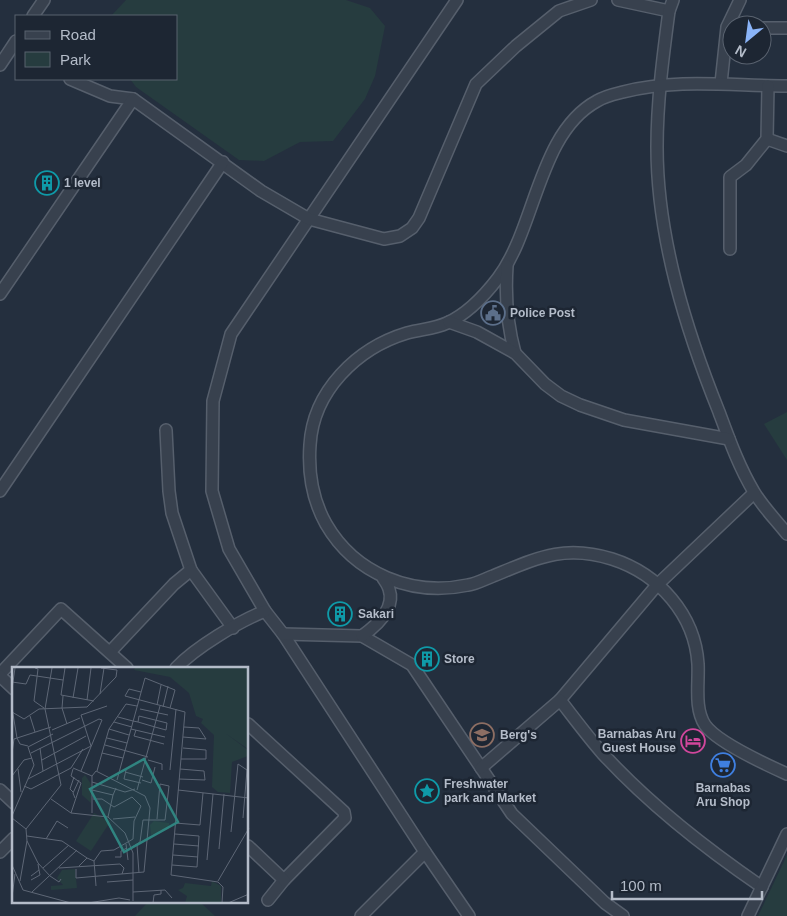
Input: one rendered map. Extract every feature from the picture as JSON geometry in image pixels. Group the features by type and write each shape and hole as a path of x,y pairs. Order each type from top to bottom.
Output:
{"street":[{"path":"457,0 231,334 213,401 212,491 230,549 265,611 283,634 469,916"},
{"path":"72,80 110,96 133,99 223,162 260,191 309,219 384,239 400,236 412,228 419,218 476,84 516,46 559,11 591,0"},
{"path":"618,0 669,11"},
{"path":"673,0 669,11 659,84 657,148 661,205 675,280 702,370 729,439 754,493 787,534"},
{"path":"734,15 740,0"},
{"path":"33,15 39,2"},
{"path":"772,28 787,28"},
{"path":"0,65 15,43"},
{"path":"721,83 724,65"},
{"path":"787,86 721,83 659,84 629,90 596,101 570,125 556,147 541,177 527,217 507,264 498,278 474,304 448,322 394,338 359,357 338,377 320,404 310,433 309,464 311,485 327,525 350,555 383,578 433,588 470,585 535,558 559,553 579,553 614,560 644,575 667,593 679,606 689,626 695,644 698,663 698,701 703,721 709,730 725,741 787,774"},
{"path":"730,248 730,177 746,165 767,139 768,86"},
{"path":"0,294 133,99"},
{"path":"767,139 787,146"},
{"path":"0,491 223,162"},
{"path":"507,264 506,309 515,353"},
{"path":"448,322 476,332 515,353 545,384 562,396 587,408 624,420 729,439"},
{"path":"166,430 172,513 191,570 233,628"},
{"path":"481,768 560,700 657,586 754,493"},
{"path":"110,652 174,584 191,570"},
{"path":"362,636 382,619 387,609 390,600 390,590 383,578"},
{"path":"12,687 0,675 61,609 126,667"},
{"path":"181,667 233,628 250,617 265,611"},
{"path":"283,634 362,636 412,666 512,814 605,903 623,916"},
{"path":"560,700 603,753 661,810 720,858 762,887"},
{"path":"249,725 344,812 345,818 284,880 268,900"},
{"path":"0,790 12,801"},
{"path":"748,916 787,834"},
{"path":"0,852 12,840"},
{"path":"249,847 284,880"},
{"path":"361,916 425,852"}],"green space":[{"path":"126,0 346,0 370,8 385,26 375,76 365,99 333,141 300,142 264,161 239,160 136,87 131,80 178,80 178,15 112,15"},
{"path":"787,412 787,460 764,424"},
{"path":"787,855 787,916 758,916"},
{"path":"146,904 202,904 215,916 135,916"}],"place":[{"name":"1 level","path":"47,183"},
{"name":"Police Post","path":"493,313"},
{"name":"Sakari","path":"340,614"},
{"name":"Store","path":"427,659"},
{"name":"Berg's","path":"482,735"},
{"name":"Barnabas Aru Guest House","path":"693,741"},
{"name":"Barnabas Aru Shop","path":"723,765"},
{"name":"Freshwater park and Market","path":"427,791"}]}
